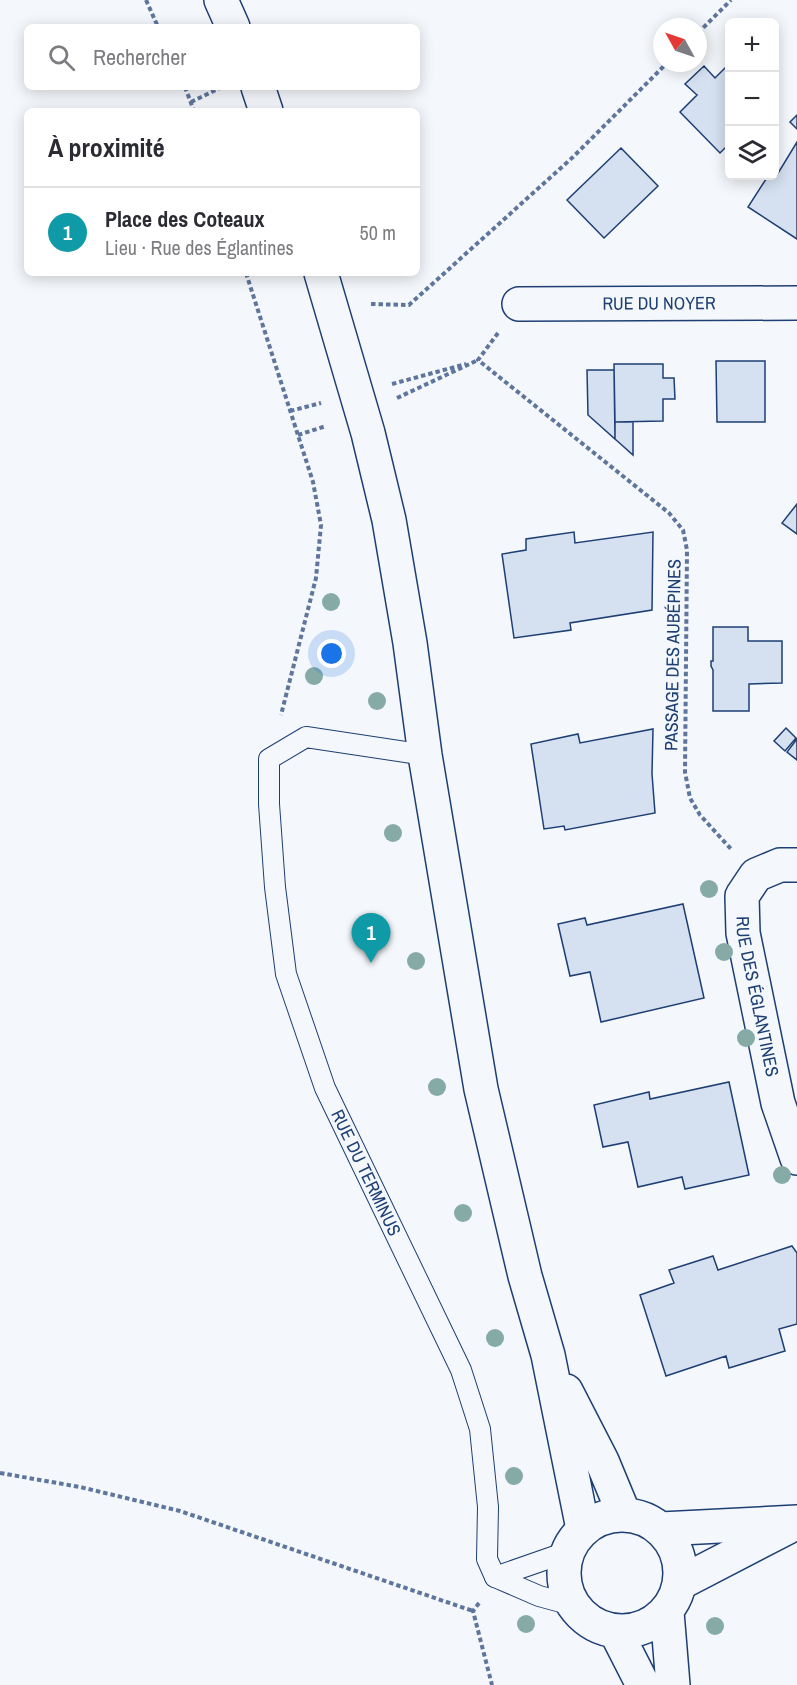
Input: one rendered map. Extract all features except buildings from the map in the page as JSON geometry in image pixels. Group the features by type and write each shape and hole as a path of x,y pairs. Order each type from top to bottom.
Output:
{"street":[{"path":"221,0 232,24"},
{"path":"259,90 265,108"},
{"path":"322,276 332,303 368,433 389,520 410,643 425,755 481,1089 525,1276 548,1355 575,1541 563,1580 572,1605 591,1624 616,1632 644,1628 673,1597 797,1522"},
{"name":"RUE DU NOYER","path":"519,303 797,303"},
{"path":"756,875 780,865 797,865"},
{"name":"RUE DES ÉGLANTINES","path":"756,875 742,896 743,933 778,1103 797,1158"},
{"path":"548,1355 602,1461 624,1514"},
{"path":"575,1541 602,1518 624,1514 644,1518 661,1529 678,1554 673,1597 673,1685"},
{"path":"661,1529 797,1522"},
{"path":"616,1632 643,1685"}],"lane":[{"path":"269,759 306,737 425,755"},
{"name":"RUE DU TERMINUS","path":"269,759 274,887 286,974 325,1088 461,1370 480,1429 488,1507 487,1560 495,1577"},
{"path":"495,1577 575,1541"},
{"path":"495,1577 539,1596 572,1605"}],"path":[{"path":"146,0 157,24"},
{"path":"707,24 731,0"},
{"path":"332,303 409,305 573,157 659,72"},
{"path":"186,90 193,108"},
{"path":"191,102 217,90"},
{"path":"247,276 313,482 321,525 316,578 269,759"},
{"name":"PASSAGE DES AUBÉPINES","path":"519,303 478,360 669,513 682,530 687,550 685,772 690,798 700,815 716,834 756,875"},
{"path":"0,1473 80,1487 180,1511 473,1611"},
{"path":"492,1685 473,1611 495,1577"}],"place":[{"name":"Place des Coteaux","path":"371,963"}]}
